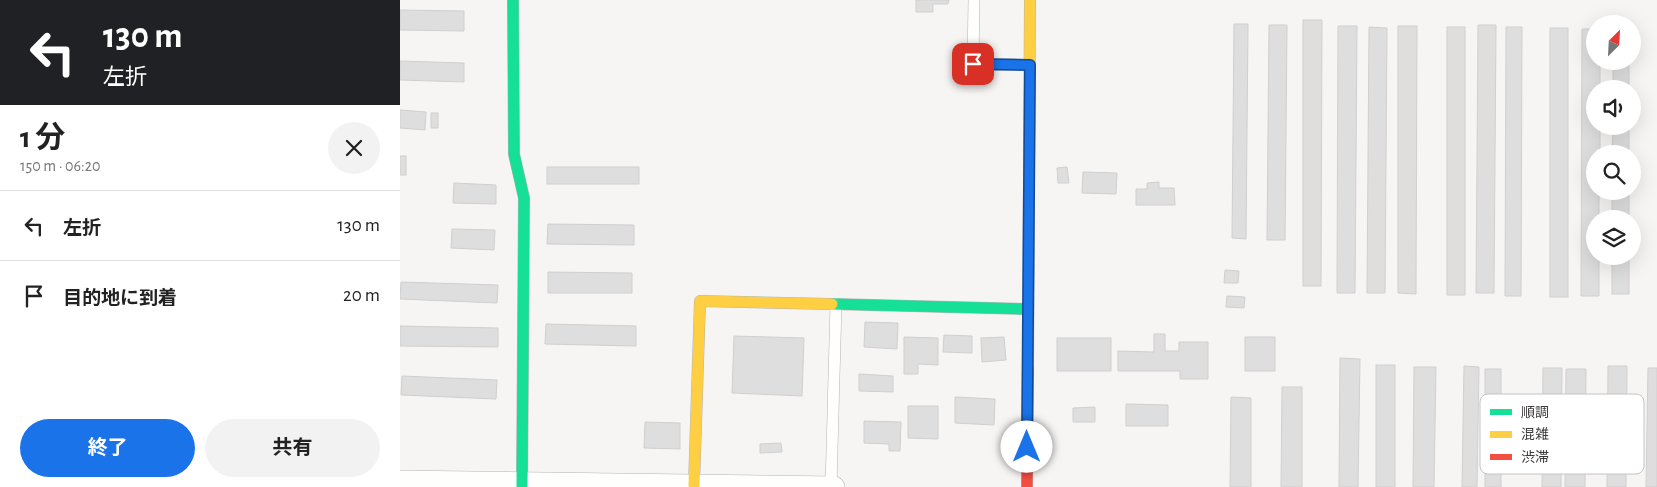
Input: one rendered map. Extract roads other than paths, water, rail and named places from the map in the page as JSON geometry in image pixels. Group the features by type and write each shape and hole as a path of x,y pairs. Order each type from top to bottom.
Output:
{"street":[{"path":"513,0 514,154 524,198 522,485"},
{"path":"1027,487 1030,0"},
{"path":"694,485 700,300 1028,309"},
{"path":"400,480 522,485 832,487"}],"lane":[{"path":"974,0 973,64 1030,65"},
{"path":"832,487 836,304"}]}
